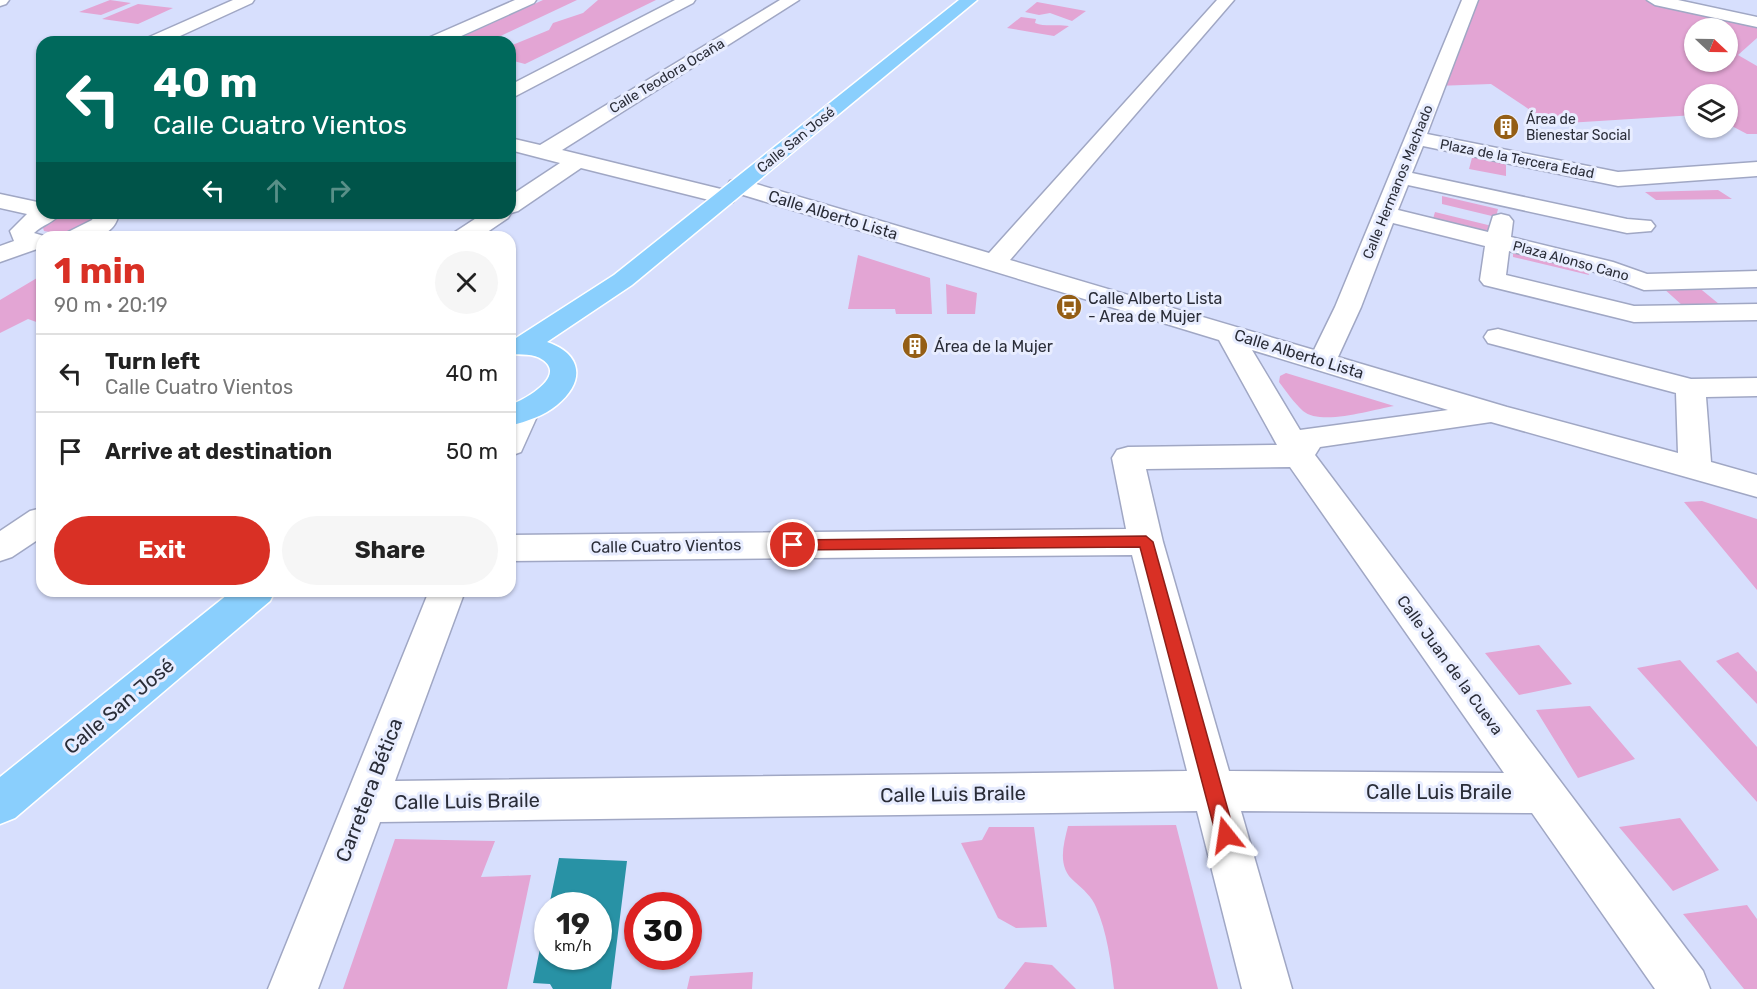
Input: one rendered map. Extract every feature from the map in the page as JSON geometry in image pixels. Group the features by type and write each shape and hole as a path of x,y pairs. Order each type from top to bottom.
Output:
{"main road":[{"name":"Calle San José","path":"556,357 573,332 623,280 969,0"},
{"name":"Calle San José","path":"516,346 623,280"},
{"path":"516,346 543,350 556,357 564,369 562,381 555,393 542,404 517,414"},
{"name":"Calle San José","path":"0,804 249,597"}],"street":[{"path":"166,36 246,0"},
{"path":"447,36 528,0"},
{"path":"516,90 687,0"},
{"name":"Calle Teodora Ocaña","path":"544,152 791,0"},
{"path":"994,263 1226,0"},
{"name":"Calle Hermanos Machado","path":"1323,362 1470,0"},
{"path":"1655,0 1757,22"},
{"name":"Plaza de la Tercera Edad","path":"1415,138 1618,179 1757,169"},
{"name":"Calle Alberto Lista","path":"516,145 577,161 732,192 994,263 1496,414 1757,486"},
{"path":"1502,221 1521,159"},
{"path":"516,202 577,161"},
{"name":"Plaza de la Tercera Edad","path":"1392,196 1502,221 1618,179"},
{"path":"1392,196 1502,221 1643,226"},
{"name":"Plaza Alonso Cano","path":"1392,196 1502,221 1596,284 1757,279"},
{"path":"0,201 40,226"},
{"path":"473,231 491,219"},
{"name":"Plaza Alonso Cano","path":"1502,221 1493,280 1634,314 1752,312"},
{"path":"0,235 40,226"},
{"path":"0,255 40,226"},
{"path":"1707,280 1752,312"},
{"name":"Calle Juan de la Cueva","path":"1228,332 1299,456 1685,989"},
{"path":"1498,337 1692,388 1757,387"},
{"path":"1692,388 1695,469"},
{"path":"1267,989 1146,542 1128,458 1299,456 1310,438 1496,414"},
{"path":"0,548 36,524"},
{"name":"Calle Cuatro Vientos","path":"516,548 1146,542"},
{"name":"Carretera Bética","path":"293,989 445,597"},
{"name":"Calle Luis Braile","path":"364,802 1214,791 1542,793"}],"shaded area":[{"path":"110,0 131,3 101,15 79,12"},
{"path":"543,0 577,0 501,36 464,36"},
{"path":"598,0 656,0 525,64 516,62 516,44 549,30 553,23 583,13"},
{"path":"1470,0 1655,0 1757,22 1757,38 1738,55 1757,66 1757,134 1747,134 1738,129 1738,84 1684,84 1684,116 1551,124 1491,84 1436,86"},
{"path":"1037,2 1086,11 1072,21 1050,13 1039,15 1025,12"},
{"path":"138,4 173,8 138,24 102,19"},
{"path":"1021,17 1036,19 1035,23 1039,24 1069,26 1054,36 1007,28"},
{"path":"1473,154 1506,161 1506,176 1469,169"},
{"path":"1718,190 1732,199 1656,200 1645,192"},
{"path":"1442,196 1498,209 1496,217 1442,204"},
{"path":"1435,212 1492,226 1491,236 1432,222"},
{"path":"52,219 91,219 68,231 44,231 43,228"},
{"path":"1513,248 1586,266 1589,275 1513,257"},
{"path":"858,255 930,278 932,314 896,314 895,309 848,309"},
{"path":"36,279 36,322 28,319 0,333 0,300"},
{"path":"946,284 977,293 975,314 947,314"},
{"path":"1697,286 1719,304 1683,306 1662,287"},
{"path":"1286,373 1394,406 1347,416 1311,415 1293,401 1279,382 1280,376"},
{"path":"1702,501 1757,519 1757,590 1684,502"},
{"path":"1539,645 1572,684 1519,695 1485,653"},
{"path":"1738,652 1757,672 1757,704 1716,661"},
{"path":"1680,660 1757,747 1757,802 1637,668"},
{"path":"1590,706 1635,759 1578,778 1536,710"},
{"path":"1680,818 1719,870 1673,891 1619,827"},
{"path":"1176,825 1218,989 1114,989 1106,937 1100,917 1087,893 1069,876 1064,863 1063,849 1068,826"},
{"path":"989,827 1034,827 1047,927 1016,928 998,918 961,843 982,840"},
{"path":"395,839 495,841 481,877 531,875 507,989 343,989"},
{"path":"1747,905 1757,919 1757,989 1744,989 1683,914"},
{"path":"1025,962 1052,965 1076,989 1004,989"},
{"path":"753,972 752,989 687,989 690,976"}],"water":[{"path":"559,858 627,861 611,989 553,989 550,984 533,983 536,970 612,970 612,892 552,892"}],"place":[{"name":"Área de Bienestar Social","path":"1506,127"},
{"name":"Calle Alberto Lista - Area de Mujer","path":"1069,307"},
{"name":"Área de la Mujer","path":"915,346"}],"route":[{"path":"793,545 1146,542 1226,835"}]}
